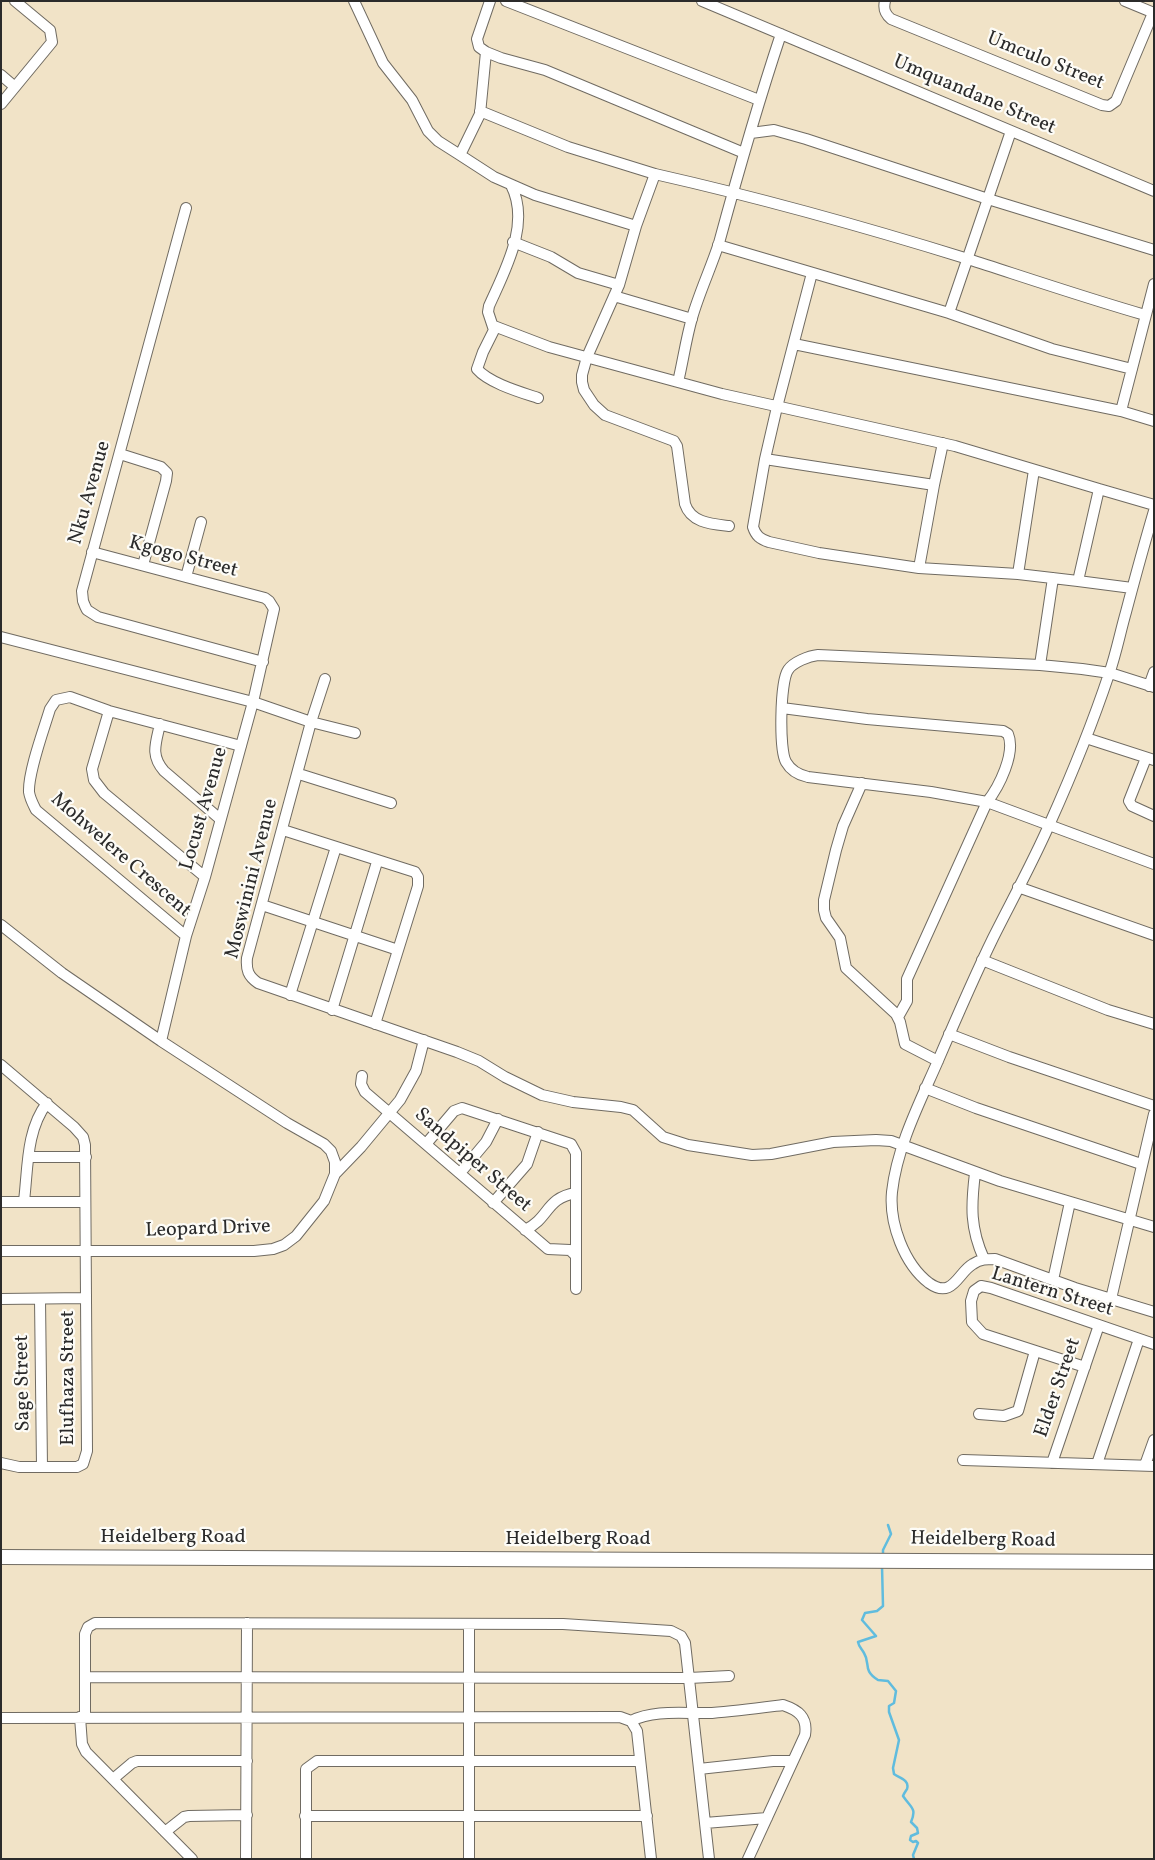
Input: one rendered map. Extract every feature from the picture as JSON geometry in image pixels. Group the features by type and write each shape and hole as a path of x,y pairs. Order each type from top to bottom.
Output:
{"main road":[{"name":"Heidelberg Road","path":"1,1557 1154,1562"}],"street":[{"path":"1,104 50,47 52,38 50,30 15,1"},
{"path":"354,1 383,63 412,100 428,130 438,141 488,174 511,185 535,195 636,226"},
{"path":"490,1 477,39 479,47 486,52 545,70 744,152"},
{"path":"506,1 759,100"},
{"name":"Umquandane Street","path":"702,1 1154,191"},
{"name":"Umculo Street","path":"885,1 884,11 891,19 1108,106 1116,101 1153,13"},
{"path":"1125,1 1153,13"},
{"path":"678,382 692,319 718,245 759,100 781,34"},
{"path":"460,156 480,111 486,52"},
{"path":"1,75 15,87"},
{"path":"480,111 568,147 655,174 732,191 858,226 1145,315"},
{"path":"751,133 768,130 783,132 988,199 1154,250"},
{"path":"949,313 1011,131"},
{"path":"655,174 636,226 619,285 587,357 582,382 584,390 598,410 605,415 674,441 677,446 685,504 689,513 704,522 729,526"},
{"path":"511,185 519,204 518,224 506,267 489,306 489,315 494,326 493,332 477,369 481,374 500,384 538,398"},
{"name":"Nku Avenue","path":"186,208 92,552 82,596 85,606 93,614 263,662"},
{"path":"513,242 550,257 578,273 619,285"},
{"path":"718,245 949,313 1052,349 1132,369"},
{"path":"812,273 765,459 753,527 757,536 761,539 819,553 919,568 1018,574 1132,588"},
{"path":"1120,411 1154,284"},
{"path":"614,296 692,319"},
{"path":"494,326 523,338 678,382 777,407 943,443 1154,505"},
{"path":"794,344 1120,411 1154,421"},
{"path":"919,568 943,443"},
{"path":"120,454 162,467 167,473 143,565"},
{"path":"765,459 934,485"},
{"path":"1018,574 1034,470"},
{"path":"1078,581 1098,489"},
{"path":"1154,511 1110,673 1086,738 1049,826 982,960 925,1088 902,1146 892,1194 894,1217 906,1254 919,1274 931,1284 946,1287 954,1284 972,1264 984,1259 995,1260 1154,1312"},
{"path":"186,577 200,522"},
{"name":"Kgogo Street","path":"92,552 265,598"},
{"path":"1040,665 1053,578"},
{"name":"Locust Avenue","path":"161,1041 186,936 205,877 254,702 274,614 272,605 265,598"},
{"path":"1,638 254,702 311,722 355,733"},
{"path":"1154,672 1151,686 1110,673 1040,665 812,656 797,663 788,670 784,680 782,708 782,747 785,761 802,776 987,802 1154,864"},
{"name":"Moswinini Avenue","path":"325,679 311,722 247,958 247,971 252,979 258,983 470,1057 505,1077 542,1094 573,1102 633,1110 663,1137 688,1146 752,1155 771,1154 833,1142 882,1140 975,1172 1154,1228"},
{"name":"Mohwelere Crescent","path":"186,936 36,810 29,790 31,774 53,703 56,700 70,697 109,711 241,746"},
{"path":"782,708 867,719 985,728 1003,731 1008,734 1010,746 998,787 987,802 907,979 907,1001 898,1017"},
{"path":"109,711 92,768 94,780 104,793 205,877"},
{"path":"160,724 155,749 158,764 220,819"},
{"path":"1086,738 1150,759 1130,801 1132,806 1154,816"},
{"path":"298,774 391,803"},
{"path":"862,783 843,826 836,850 824,900 826,918 840,938 846,968 898,1017 905,1044 938,1061"},
{"path":"283,830 378,862 415,872 418,877 418,886 375,1024"},
{"path":"290,995 336,848"},
{"path":"332,1010 378,862"},
{"path":"1018,887 1154,935"},
{"path":"262,905 398,950"},
{"path":"1,925 55,968 161,1041 324,1144 331,1151 335,1162 335,1174"},
{"path":"982,960 1108,1010 1154,1024"},
{"path":"949,1034 1009,1057 1154,1106"},
{"name":"Leopard Drive","path":"1,1251 273,1249 284,1245 296,1236 324,1201 335,1174 361,1147 410,1084 416,1071 424,1040"},
{"name":"Elufhaza Street","path":"1,1463 19,1467 77,1467 83,1464 86,1459 85,1145 80,1132 47,1103 3,1070"},
{"name":"Sandpiper Street","path":"362,1076 361,1084 365,1092 493,1203 548,1249 570,1250 574,1254"},
{"path":"925,1088 1093,1149 1141,1164"},
{"path":"24,1201 34,1124 47,1103"},
{"path":"426,1144 451,1114 458,1109 468,1109 567,1142 574,1148 576,1153 574,1254 576,1289"},
{"path":"1111,1299 1154,1114"},
{"path":"460,1173 486,1142 498,1119"},
{"path":"493,1203 531,1158 538,1132"},
{"path":"29,1157 86,1157"},
{"path":"975,1172 972,1195 972,1224 976,1241 984,1259"},
{"path":"526,1230 533,1226 558,1198 576,1192"},
{"path":"1,1202 85,1202"},
{"path":"1053,1280 1070,1202"},
{"name":"Lantern Street","path":"1085,1367 983,1334 972,1322 971,1300 974,1291 981,1286 991,1288 1154,1344"},
{"name":"Elufhaza Street","path":"1,1299 86,1298"},
{"name":"Sage Street","path":"40,1299 42,1467"},
{"name":"Elder Street","path":"1052,1462 1099,1325"},
{"path":"1097,1464 1139,1339"},
{"path":"979,1414 1004,1416 1018,1411 1035,1351"},
{"path":"963,1460 1150,1465 1154,1440"},
{"path":"246,1859 248,1623"},
{"path":"192,1859 86,1752 82,1744 85,1634 88,1627 95,1624 248,1623 563,1624 671,1631 681,1636 686,1643 709,1859"},
{"path":"469,1624 469,1859"},
{"path":"85,1677 689,1678 729,1676"},
{"path":"631,1721 640,1716 651,1714 693,1713 783,1705 792,1708 804,1719 807,1726 805,1735 748,1859"},
{"path":"1,1718 620,1717 631,1721 637,1731 651,1859"},
{"path":"113,1779 137,1761 247,1761"},
{"path":"306,1859 306,1769 311,1764 317,1762 640,1761"},
{"path":"699,1769 773,1761 793,1762"},
{"path":"165,1832 184,1817 247,1815"},
{"path":"305,1816 647,1816"},
{"path":"705,1823 767,1818"}],"waterway":[{"path":"883,1556 883,1550 891,1534 888,1525"},
{"path":"882,1566 883,1606 877,1611 865,1613 862,1620 876,1636 858,1642 866,1657 870,1673 878,1680 888,1681 896,1691 894,1703 889,1706 889,1712 899,1740 893,1768 894,1774 904,1780 908,1786 903,1796 912,1808 911,1822 917,1828 918,1833 911,1836 910,1840 918,1843 913,1855 914,1859"}]}
